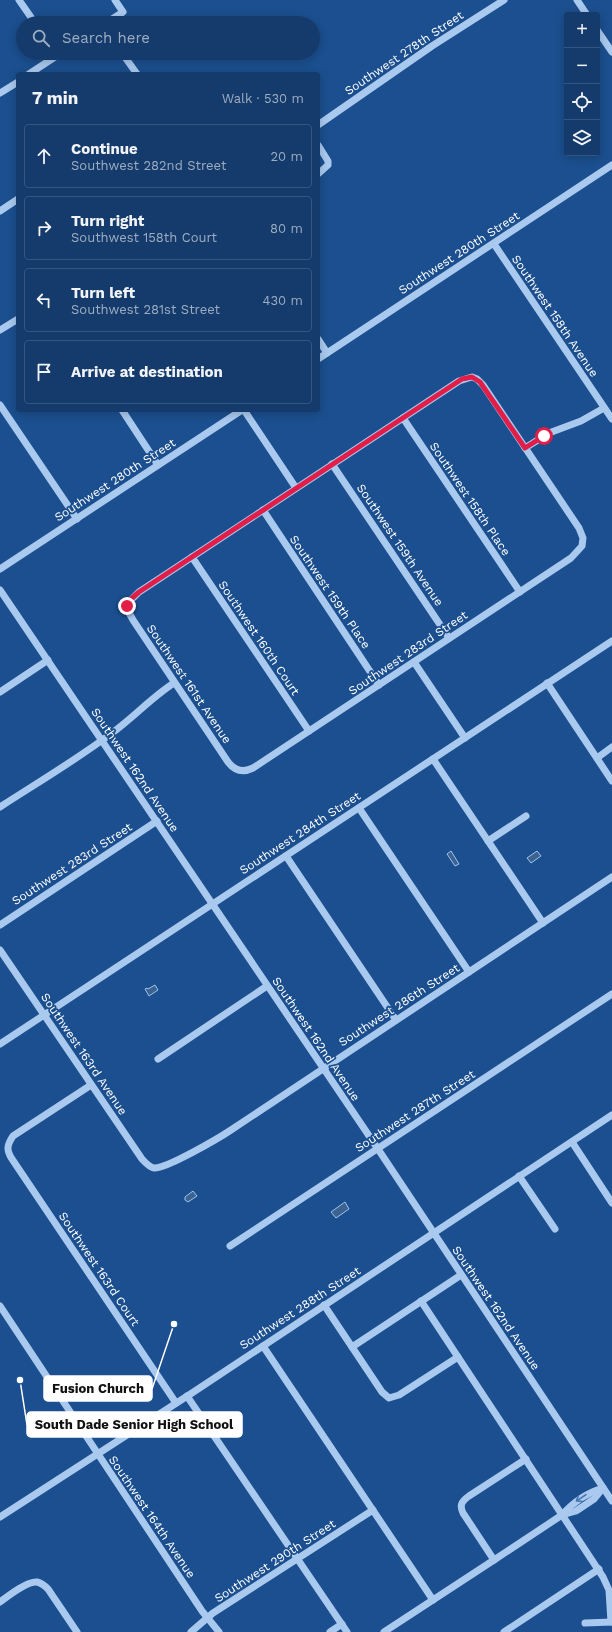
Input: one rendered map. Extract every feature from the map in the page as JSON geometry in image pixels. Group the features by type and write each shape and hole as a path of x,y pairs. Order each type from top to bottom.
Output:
{"street":[{"path":"19,0 30,16"},
{"path":"115,0 123,12 117,16"},
{"name":"Southwest 278th Street","path":"320,125 432,46 504,0"},
{"path":"577,0 585,12"},
{"path":"600,34 612,52"},
{"path":"32,72 49,60"},
{"path":"127,60 136,72"},
{"path":"0,94 16,83"},
{"path":"320,148 328,161 328,165 320,172"},
{"name":"Southwest 280th Street","path":"320,358 612,165"},
{"path":"0,211 16,200"},
{"name":"Southwest 158th Avenue","path":"494,244 612,420"},
{"path":"0,330 16,319"},
{"path":"320,342 327,353"},
{"path":"192,557 462,379 472,377 477,379 483,385 525,448 549,433 582,421 604,408"},
{"path":"0,405 77,519"},
{"path":"123,412 158,465"},
{"name":"Southwest 280th Street","path":"0,569 240,412"},
{"path":"244,412 296,488"},
{"name":"Southwest 158th Place","path":"403,418 520,592"},
{"name":"Southwest 283rd Street","path":"237,771 246,771 253,768 576,554 583,542 579,528 525,448"},
{"name":"Southwest 159th Avenue","path":"332,464 449,638"},
{"name":"Southwest 159th Place","path":"263,510 379,685"},
{"name":"Southwest 161st Avenue","path":"192,557 134,596 127,606 133,620 174,683 228,762 237,771"},
{"name":"Southwest 160th Court","path":"192,557 309,731"},
{"name":"Southwest 162nd Avenue","path":"0,590 378,1149 612,1501"},
{"name":"Southwest 284th Street","path":"0,1044 612,641"},
{"path":"0,692 48,660"},
{"path":"414,662 465,738"},
{"path":"0,807 102,740 130,719 159,692 174,683"},
{"path":"547,684 612,781"},
{"path":"596,758 612,748"},
{"path":"433,759 543,923"},
{"path":"359,808 469,972"},
{"path":"488,841 526,816"},
{"name":"Southwest 283rd Street","path":"0,925 157,822"},
{"path":"286,856 396,1020"},
{"name":"Southwest 286th Street","path":"153,1168 165,1165 222,1135 612,877"},
{"name":"Southwest 163rd Avenue","path":"0,950 142,1159 153,1168"},
{"path":"158,1059 267,986"},
{"name":"Southwest 287th Street","path":"230,1246 612,994"},
{"name":"Southwest 163rd Court","path":"91,1085 14,1136 7,1146 12,1159 176,1403"},
{"name":"Southwest 288th Street","path":"0,1517 187,1396 612,1115"},
{"path":"572,1142 612,1203"},
{"path":"519,1176 555,1229"},
{"path":"352,1347 461,1275"},
{"path":"421,1301 599,1570 609,1590 611,1622 585,1623"},
{"path":"324,1305 382,1392 389,1398 399,1395 458,1357"},
{"name":"Southwest 164th Avenue","path":"0,1306 208,1618 219,1632"},
{"path":"263,1346 433,1600"},
{"path":"187,1396 348,1632"},
{"path":"494,1560 462,1513 462,1502 526,1459"},
{"path":"384,1632 562,1515 576,1511 594,1499 603,1488"},
{"name":"Southwest 290th Street","path":"191,1632 213,1613 373,1510"},
{"path":"504,1632 599,1570"},
{"path":"0,1602 23,1587 37,1582 48,1589 77,1632"},
{"path":"330,1632 342,1624"}],"water":[{"path":"451,851 459,864 455,866 447,854"},
{"path":"537,851 541,856 531,863 527,858"},
{"path":"155,985 158,990 149,996 145,989"},
{"path":"193,1191 197,1196 188,1202 185,1200 185,1197"},
{"path":"345,1202 349,1209 336,1218 331,1212"}],"place":[{"name":"Fusion Church","path":"174,1324"},
{"name":"South Dade Senior High School","path":"20,1380"}],"route":[{"path":"127,606 131,599 139,592 462,379 474,377 483,385 525,448 544,436"}]}
